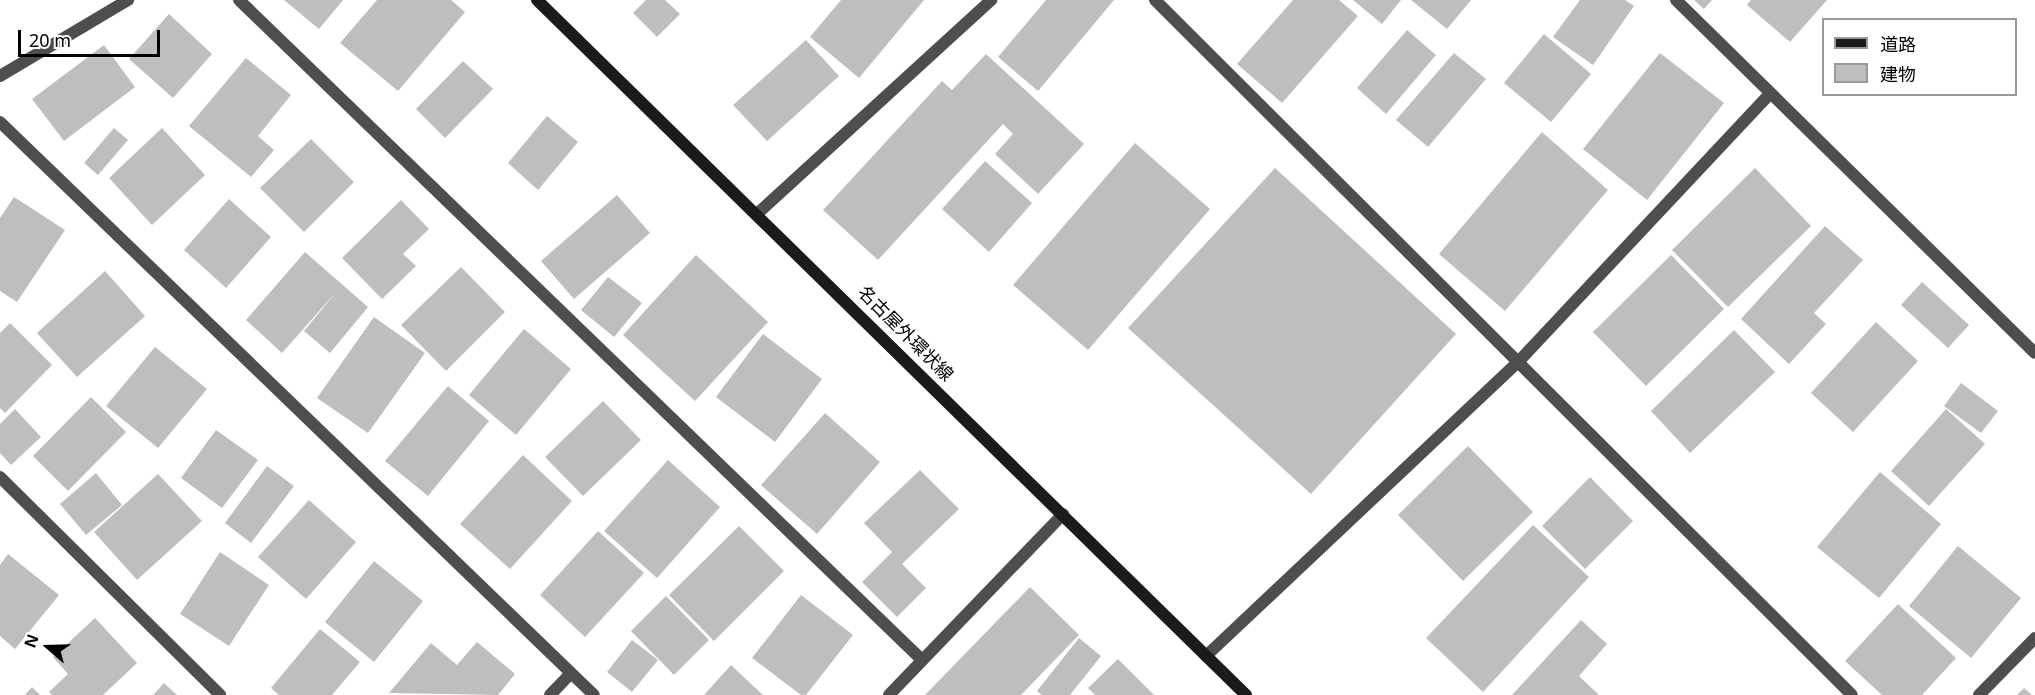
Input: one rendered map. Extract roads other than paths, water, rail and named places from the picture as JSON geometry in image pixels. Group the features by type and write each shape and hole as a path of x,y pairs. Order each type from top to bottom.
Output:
{"main road":[{"name":"名古屋外環状線","path":"537,0 758,213 1246,695"}],"street":[{"path":"0,76 129,0"},
{"path":"239,0 922,660"},
{"path":"758,213 991,0"},
{"path":"1155,0 1852,695"},
{"path":"1676,0 1769,95 2035,353"},
{"path":"1206,656 1519,361 1769,95"},
{"path":"0,122 594,695"},
{"path":"0,477 220,695"},
{"path":"889,695 1063,514"},
{"path":"1979,695 2035,638"},
{"path":"550,695 571,673"}]}
